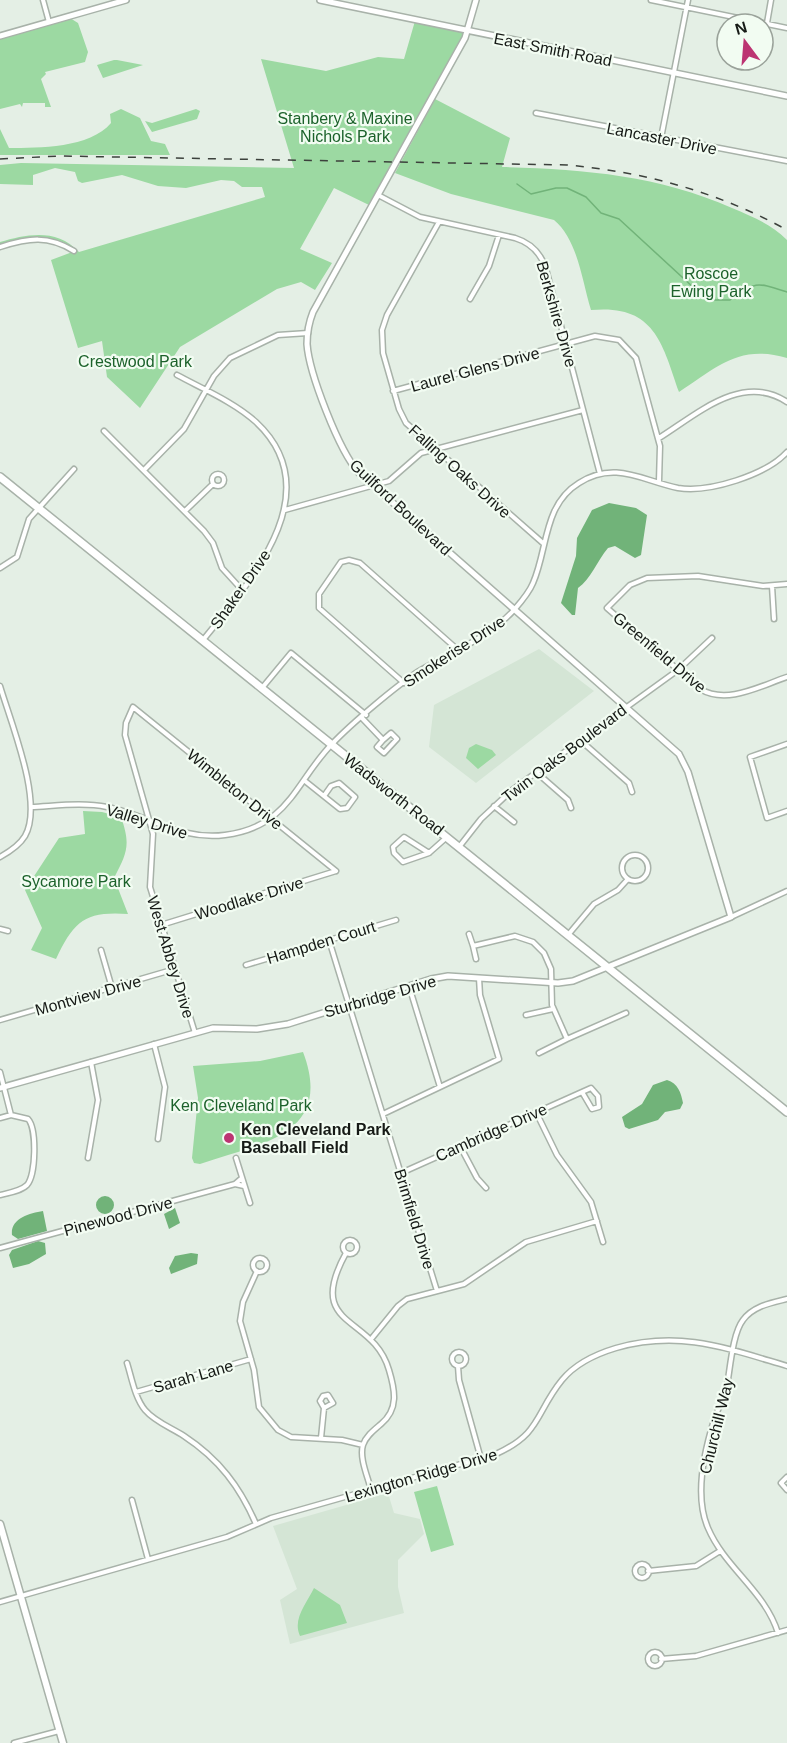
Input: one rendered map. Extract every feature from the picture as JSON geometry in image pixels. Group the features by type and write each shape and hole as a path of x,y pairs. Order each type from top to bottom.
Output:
{"highway":[{"name":"Wadsworth Road","path":"0,477 787,1112"}],"main road":[{"path":"0,1524 63,1743"}],"street":[{"path":"43,0 49,22"},
{"path":"0,36 126,0"},
{"name":"East Smith Road","path":"320,0 787,96"},
{"name":"Guilford Boulevard","path":"476,0 468,31 316,305 308,333 310,361 339,444 353,466 675,749 683,760 731,917"},
{"path":"651,0 715,13"},
{"path":"661,138 688,0"},
{"name":"Lancaster Drive","path":"537,113 787,161"},
{"name":"Berkshire Drive","path":"378,195 412,214 499,234 527,243 542,259 600,474"},
{"name":"Falling Oaks Drive","path":"439,222 384,322 382,346 393,391 406,423 434,450 544,544"},
{"path":"470,299 489,266 499,234"},
{"path":"0,247 37,238 52,240 74,251"},
{"path":"144,470 184,429 219,369 236,354 278,335 308,333"},
{"name":"Laurel Glens Drive","path":"393,391 601,336 619,340 630,348 638,362 659,438 662,456 659,481"},
{"name":"Shaker Drive","path":"177,375 246,414 268,435 284,468 286,488 285,510 275,538 243,591 203,640"},
{"path":"659,438 723,399 738,393 759,392 787,402"},
{"path":"285,510 393,479 416,456 583,410"},
{"path":"104,431 209,536 222,568 243,591"},
{"name":"Smokerise Drive","path":"331,744 404,683 490,631 515,609 533,584 553,514 560,500 578,483 600,474 620,473 690,489 749,477 769,468 787,452"},
{"path":"0,568 17,557 22,547 27,523 74,469"},
{"path":"185,511 213,483"},
{"path":"404,683 322,611 318,604 319,594 335,567 345,560 360,563 458,650"},
{"name":"Greenfield Drive","path":"772,586 707,577 647,578 625,588 607,608 700,689 714,696 731,696 787,677"},
{"path":"774,619 772,586 787,584"},
{"name":"Twin Oaks Boulevard","path":"459,847 494,806 536,772 678,670 712,638"},
{"path":"262,688 291,653 364,717 383,740"},
{"path":"0,686 31,793 31,807 25,836 14,849 0,857"},
{"name":"Wimbleton Drive","path":"134,707 336,871"},
{"name":"West Abbey Drive","path":"134,707 126,723 125,735 154,840 149,881 195,1033"},
{"path":"391,733 397,739 384,753 377,747 383,740 391,733"},
{"path":"580,740 629,783 632,792"},
{"name":"Valley Drive","path":"31,807 104,806 184,833 211,836 241,832 270,818 293,798 331,744"},
{"path":"787,744 750,757 767,818 787,811"},
{"path":"536,772 568,800 571,808"},
{"path":"305,781 324,796 343,809 347,808 355,797 335,783 324,796"},
{"path":"494,806 514,822"},
{"path":"429,853 404,837 393,847 394,853 403,862 429,853 448,837"},
{"path":"639,856 646,862 646,873 636,881 628,879 623,873 622,865 627,858 639,856"},
{"name":"Woodlake Drive","path":"161,925 336,871"},
{"path":"567,935 594,904 618,890 628,879"},
{"name":"Sturbridge Drive","path":"2,1088 220,1027 257,1029 278,1026 448,976 551,983 573,981 731,917 787,891"},
{"name":"Hampden Court","path":"246,965 396,920"},
{"path":"0,929 8,931"},
{"path":"469,933 476,959"},
{"path":"473,946 507,937 525,938 544,953 551,969 554,1009 567,1040"},
{"name":"Brimfield Drive","path":"329,940 437,1292"},
{"path":"101,950 112,987"},
{"name":"Montview Drive","path":"0,1020 175,969"},
{"path":"383,1114 500,1059 480,995 479,978"},
{"path":"410,986 440,1087"},
{"path":"526,1015 554,1009"},
{"path":"539,1053 626,1013"},
{"path":"154,1044 165,1094 158,1139"},
{"path":"88,1158 98,1100 91,1062"},
{"path":"0,1072 2,1088 11,1115"},
{"path":"591,1088 595,1090 601,1102 599,1107 591,1108 582,1092 591,1088"},
{"name":"Cambridge Drive","path":"401,1173 582,1092"},
{"path":"536,1112 551,1146 591,1202 603,1242"},
{"path":"0,1118 11,1115 28,1119 34,1130 32,1175 29,1184 21,1189 0,1195"},
{"path":"460,1146 477,1178 486,1188"},
{"path":"236,1158 250,1203"},
{"name":"Pinewood Drive","path":"0,1248 235,1184 242,1178"},
{"name":"Pinewood Drive","path":"235,1184 245,1186"},
{"path":"372,1338 402,1302 469,1282 526,1242 597,1221"},
{"path":"346,1253 333,1280 334,1298 347,1323 372,1338 387,1361 395,1397 387,1417 372,1431 363,1445 363,1462 371,1490"},
{"path":"257,1271 240,1312 240,1321 251,1359 258,1407 268,1421 291,1437 321,1438 363,1445"},
{"name":"Churchill Way","path":"778,1633 761,1598 720,1551 705,1520 701,1490 714,1421 725,1394 739,1326 750,1312 787,1299"},
{"name":"Lexington Ridge Drive","path":"0,1602 227,1537 256,1524 481,1459 508,1449 524,1437 540,1419 555,1389 567,1375 600,1353 638,1342 666,1339 695,1341 787,1366"},
{"name":"Sarah Lane","path":"136,1392 251,1359"},
{"path":"127,1363 136,1392 148,1414 203,1449 224,1468 246,1501 256,1524"},
{"path":"458,1366 459,1380 481,1459"},
{"path":"321,1438 324,1408"},
{"path":"787,1477 781,1483 787,1490"},
{"path":"132,1500 148,1559"},
{"path":"648,1570 696,1566 720,1551"},
{"path":"662,1659 696,1656 787,1630"},
{"path":"14,1743 59,1731"}],"shaded area":[{"path":"609,503 636,508 647,515 641,555 635,558 615,546 608,548 587,580 578,588 575,615 572,615 561,603 576,556 577,538 592,510"},
{"path":"539,649 594,691 476,783 429,747 434,705"},
{"path":"667,1080 674,1083 680,1092 683,1103 680,1109 665,1112 658,1120 629,1129 625,1127 622,1117 642,1104 653,1085"},
{"path":"101,1196 109,1196 114,1201 112,1212 101,1214 96,1209 96,1201"},
{"path":"175,1208 180,1223 169,1229 164,1214"},
{"path":"43,1211 47,1231 18,1239 12,1235 12,1229 17,1221 32,1213"},
{"path":"38,1241 45,1243 46,1254 29,1264 13,1268 9,1255 12,1250"},
{"path":"198,1254 197,1264 171,1274 169,1268 175,1256"},
{"path":"388,1493 394,1513 420,1519 424,1534 398,1560 398,1587 404,1613 290,1644 280,1600 297,1589 273,1526"}],"green space":[{"path":"70,18 78,23 88,52 85,62 45,72 46,74 41,79 51,107 45,107 45,103 23,103 22,107 20,104 0,109 0,39"},
{"name":"Stanbery & Maxine Nichols Park","path":"415,21 467,32 369,205 334,188 300,249 332,263 315,290 301,282 277,289 180,347 140,408 107,377 102,341 78,348 51,260 75,251 47,240 29,239 0,246 0,242 31,235 51,236 70,244 79,252 265,197 262,187 242,187 234,181 221,180 186,188 158,186 122,175 82,183 78,181 75,172 55,168 33,175 33,185 0,184 0,165 21,163 294,168 261,59 326,71 378,57 404,59"},
{"path":"114,60 143,65 103,78 97,65"},
{"name":"Roscoe Ewing Park","path":"435,99 510,138 502,167 590,172 648,181 704,197 754,218 775,230 787,240 787,358 770,354 755,354 729,360 679,392 660,342 642,320 629,313 591,310 574,250 569,238 554,220 451,194 395,173"},
{"path":"121,109 140,118 151,141 165,144 170,155 0,155 0,129 9,148 63,145 77,142 102,131 111,123 110,114"},
{"path":"196,109 200,111 197,119 152,132 145,121 152,123"},
{"path":"476,744 492,750 496,755 478,769 466,758 469,748"},
{"name":"Sycamore Park","path":"83,811 102,812 121,817 127,842 122,862 114,878 128,914 101,914 83,921 75,927 56,959 31,950 42,928 25,890 59,838 85,834"},
{"name":"Ken Cleveland Park","path":"303,1052 310,1080 309,1102 300,1119 285,1132 267,1142 200,1164 194,1163 192,1158 198,1098 193,1066 260,1061"},
{"path":"437,1486 454,1545 431,1552 414,1492"},
{"path":"314,1588 340,1605 347,1623 300,1636 299,1617"}],"waterway":[{"path":"517,184 531,194 556,188 567,188 586,197 601,213 619,219 707,300 730,300 751,286 757,285 787,292"}],"railway":[{"path":"0,159 59,156 567,165 625,173 680,186 734,205 787,230"}],"place":[{"name":"Ken Cleveland Park Baseball Field","path":"229,1138"}],"park label":[{"name":"Crestwood Park","path":"135,361"}]}
